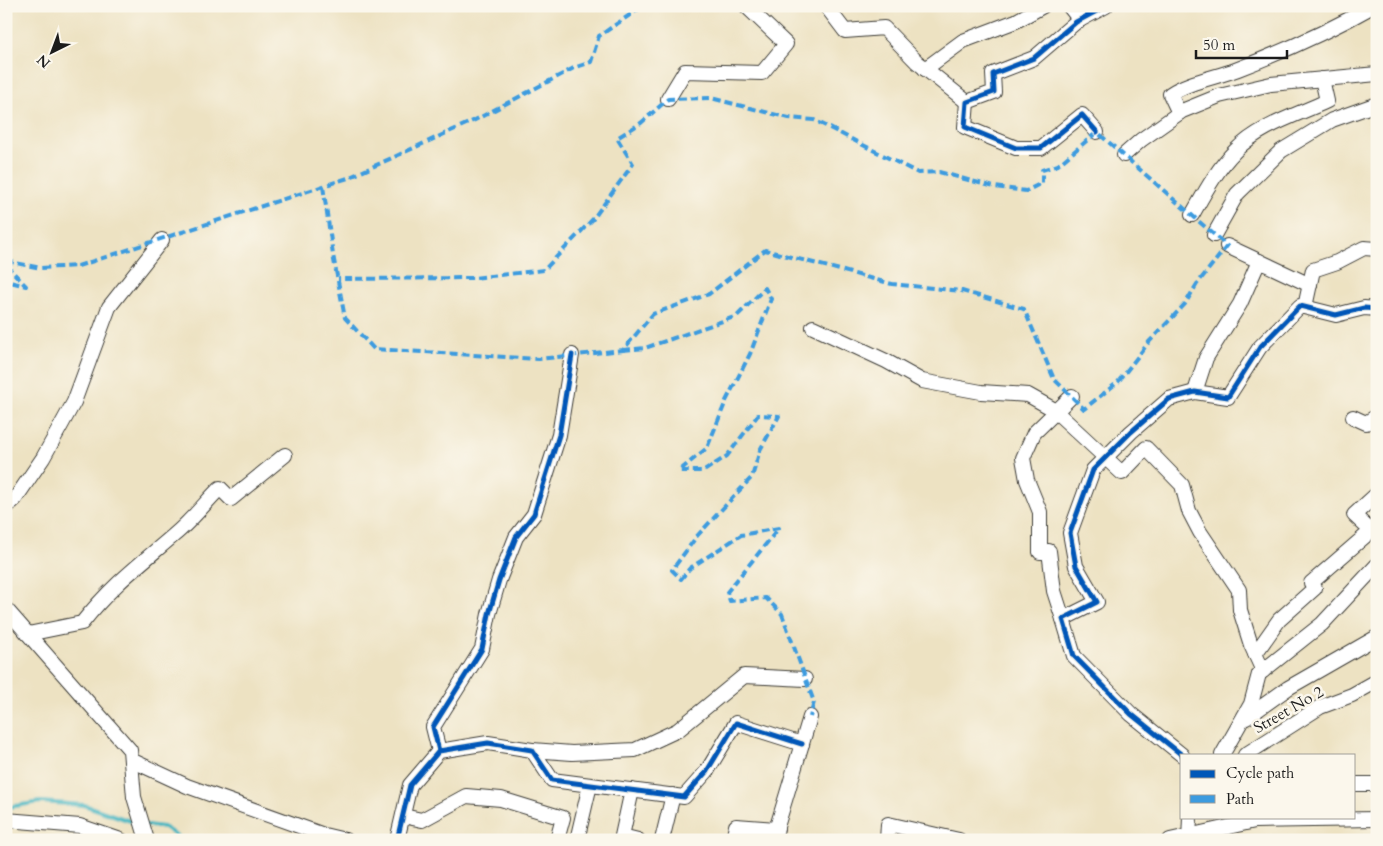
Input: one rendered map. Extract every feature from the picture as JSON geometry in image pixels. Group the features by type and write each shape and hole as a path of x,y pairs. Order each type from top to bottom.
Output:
{"street":[{"path":"668,99 685,71 762,73 786,44 746,6"},
{"path":"826,6 845,31 884,28 925,69 967,102"},
{"path":"925,69 963,41 1016,21 1043,6"},
{"path":"1069,6 1080,20"},
{"path":"967,102 994,92 993,74 1034,58 1080,20 1106,6"},
{"path":"1179,113 1170,94 1183,86 1220,76 1285,51 1331,30 1373,6"},
{"path":"1124,155 1179,113 1219,96 1271,84 1377,74"},
{"path":"1192,215 1213,178 1236,149 1270,127 1327,101 1322,79"},
{"path":"967,102 966,127 1016,148 1041,148 1082,115 1098,132"},
{"path":"1214,234 1237,194 1281,151 1332,120 1377,104"},
{"path":"6,507 15,499 43,458 74,402 109,306 162,240"},
{"path":"1227,246 1310,285"},
{"path":"1305,307 1313,270 1336,262 1364,248 1377,249"},
{"path":"1195,392 1206,358 1240,304 1259,261"},
{"path":"1062,620 1097,602 1076,566 1070,532 1092,470 1169,399 1195,392 1228,397 1260,347 1300,306 1336,315 1364,308 1377,309"},
{"path":"813,327 886,361 922,381 982,392 1028,395 1056,412 1122,473 1146,448 1182,485 1189,512 1200,532 1239,590 1240,610 1263,671"},
{"path":"438,751 433,726 482,649 489,614 499,580 516,537 534,514 549,470 559,435 572,355"},
{"path":"1072,396 1034,433 1023,458 1027,480 1040,512 1040,552 1049,551 1054,591 1074,656 1131,714 1181,754"},
{"path":"1365,419 1377,433"},
{"path":"28,634 82,623 103,597 136,565 176,534 220,488 231,499 285,455"},
{"path":"1255,654 1279,620 1315,588 1311,583 1371,532 1354,515 1377,494"},
{"path":"1223,754 1251,704 1259,674 1322,624 1377,565"},
{"path":"9,618 28,634 130,750 134,797 144,830"},
{"path":"1242,720 1288,688 1377,637"},
{"path":"397,840 410,785 438,751 488,742 532,750 572,753 635,750 678,730 744,676 805,679"},
{"name":"Street No 2","path":"1247,754 1320,707 1352,695 1377,681"},
{"path":"733,840 736,826 775,834 810,717"},
{"path":"532,750 552,780 684,797 707,771 736,722 802,744"},
{"path":"131,760 196,789 324,835 345,840"},
{"path":"1356,784 1377,784"},
{"path":"577,840 590,785"},
{"path":"632,790 622,836 638,840"},
{"path":"662,840 673,795"},
{"path":"403,816 422,820 466,796 501,800 563,818 557,840"},
{"path":"1189,837 1190,818"},
{"path":"1170,840 1255,821 1377,819"},
{"path":"6,820 80,826 122,840"},
{"path":"887,840 888,824 959,840"}],"waterway":[{"path":"6,806 40,802 84,805 139,824"},
{"path":"146,825 164,827 182,840"}],"marked path":[{"path":"6,261 41,268 78,266 348,178 475,120 574,68 591,62 599,36 643,6"},
{"path":"323,186 333,255 345,318 374,349 539,359 623,350 653,314 709,294 765,250 892,284 962,291 1024,309 1054,379 1084,409 1118,382 1149,342 1185,304 1197,284 1227,246 1097,132 1058,165 1042,170 1042,183 1026,191 994,187 939,172 918,173 814,120 789,118 711,98 668,99 641,123 617,138 633,164 593,219 544,270 473,278 338,279"},
{"path":"6,265 26,286 6,281"},
{"path":"623,350 645,348 737,316 765,288 771,299 750,354 726,401 707,448 679,471 704,471 727,456 758,415 779,416 760,450 752,477 697,536 672,570 681,579 690,568 741,535 779,528 727,592 730,601 766,598 782,614 814,702 810,717"}],"cycle path":[{"path":"1097,132 1082,115 1041,148 1016,148 965,127 967,102 994,92 993,74 1034,58 1076,22 1106,6"},
{"path":"1181,754 1131,714 1074,656 1063,619 1097,602 1076,566 1070,533 1093,470 1131,432 1169,399 1195,392 1228,397 1260,347 1300,306 1336,315 1364,308 1377,309"},
{"path":"439,751 433,727 482,649 489,614 499,580 516,537 534,514 559,435 572,355"},
{"path":"397,840 410,785 439,751 488,743 532,750 552,780 684,797 707,771 736,723 802,744"}]}
